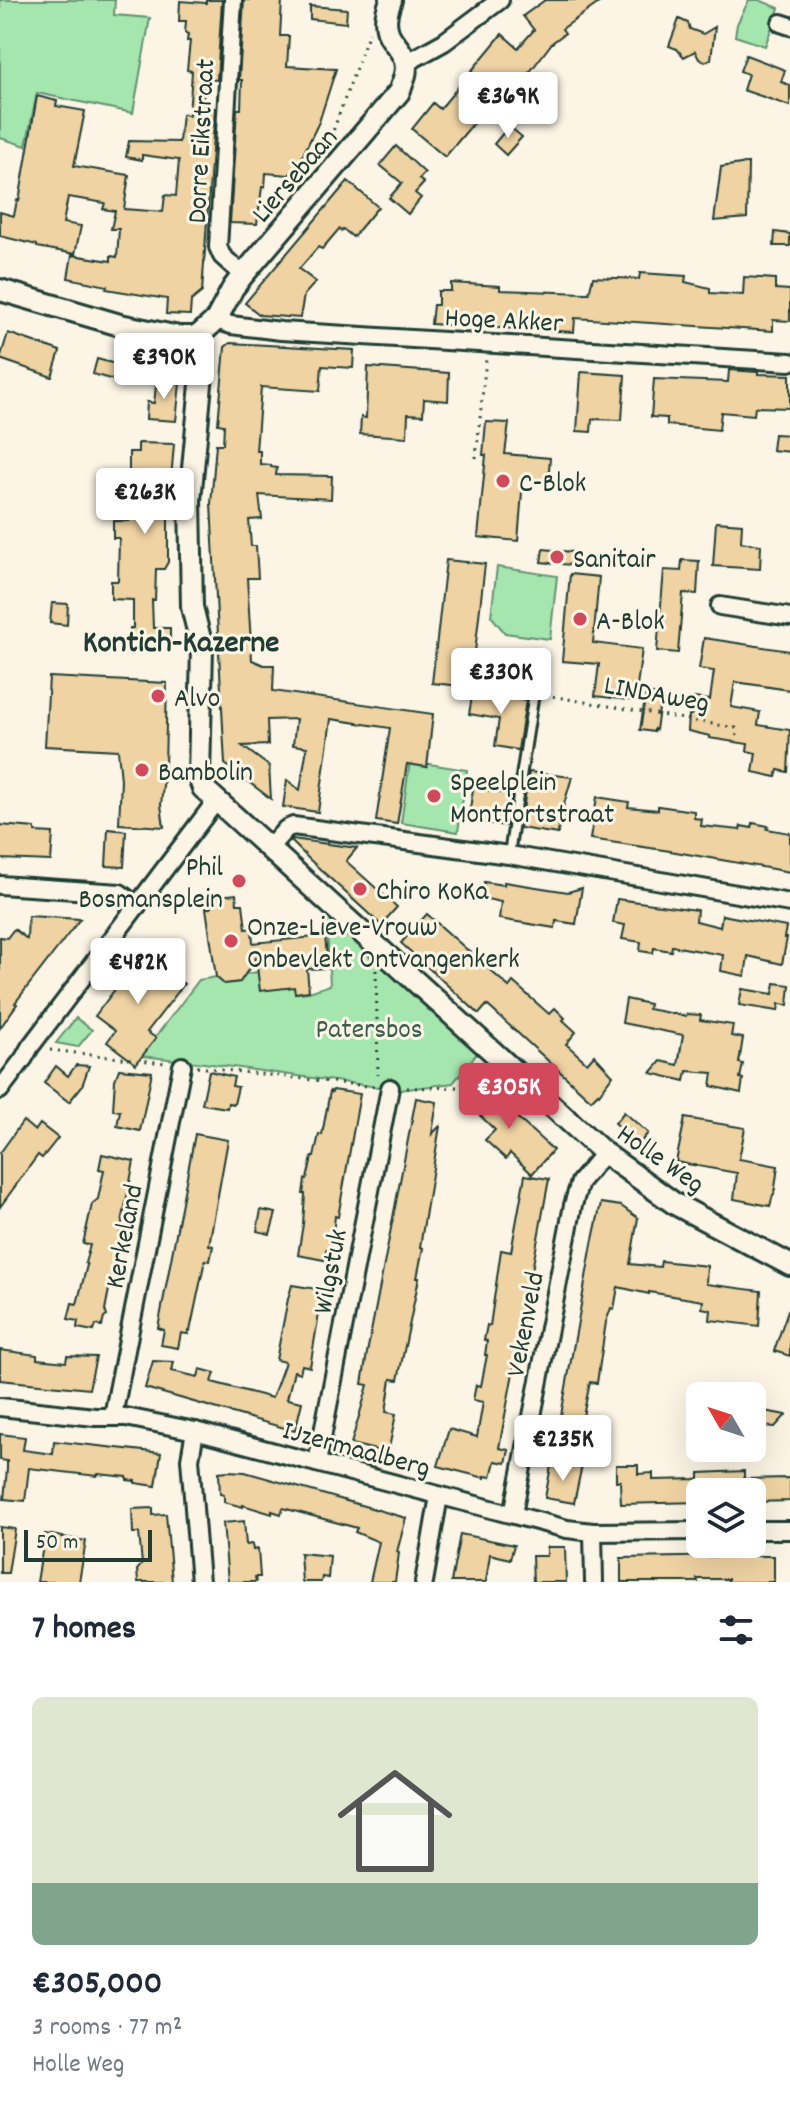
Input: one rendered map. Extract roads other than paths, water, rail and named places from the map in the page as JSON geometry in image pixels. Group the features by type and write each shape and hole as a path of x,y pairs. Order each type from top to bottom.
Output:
{"street":[{"name":"Dorre Eikstraat","path":"233,0 218,247 222,256 243,275"},
{"path":"391,0 386,16 387,31 406,63 444,42 500,0"},
{"name":"Liersebaan","path":"197,337 216,320 243,275 399,92 406,77 406,63"},
{"path":"0,290 120,325 179,337 197,337 202,348 190,500 192,607 202,647 199,777 203,788 216,801 0,1090"},
{"name":"Hoge Akker","path":"216,320 231,325 281,331 790,362"},
{"path":"720,606 790,617"},
{"name":"Holle Weg","path":"216,801 604,1153 675,1204 790,1265"},
{"path":"269,848 286,829 293,826 509,855 790,903"},
{"path":"0,885 120,893 137,906"},
{"name":"Kerkeland","path":"113,1416 182,1066"},
{"name":"Wilgstuk","path":"317,1463 390,1088"},
{"name":"Vekenveld","path":"513,1514 573,1205 580,1182 604,1153"},
{"name":"IJzermaalberg","path":"0,1407 95,1417 113,1416 195,1431 567,1529 593,1532 686,1531"},
{"path":"195,1431 190,1459 200,1582"},
{"path":"424,1582 439,1496"},
{"path":"766,1530 790,1530"},
{"path":"593,1532 594,1582"}],"lane":[{"path":"509,855 534,693"}],"place":[{"name":"C-Blok","path":"503,481"},
{"name":"Sanitair","path":"557,557"},
{"name":"A-Blok","path":"580,619"},
{"name":"Alvo","path":"158,696"},
{"name":"Bambolin","path":"142,770"},
{"name":"Speelplein Montfortstraat","path":"434,796"},
{"name":"Phil Bosmansplein","path":"239,881"},
{"name":"Chiro KoKa","path":"360,889"},
{"name":"Onze-Lieve-Vrouw Onbevlekt Ontvangenkerk","path":"231,941"}],"district":[{"name":"Kontich-Kazerne","path":"181,640"}],"park label":[{"name":"Patersbos","path":"369,1027"}]}
